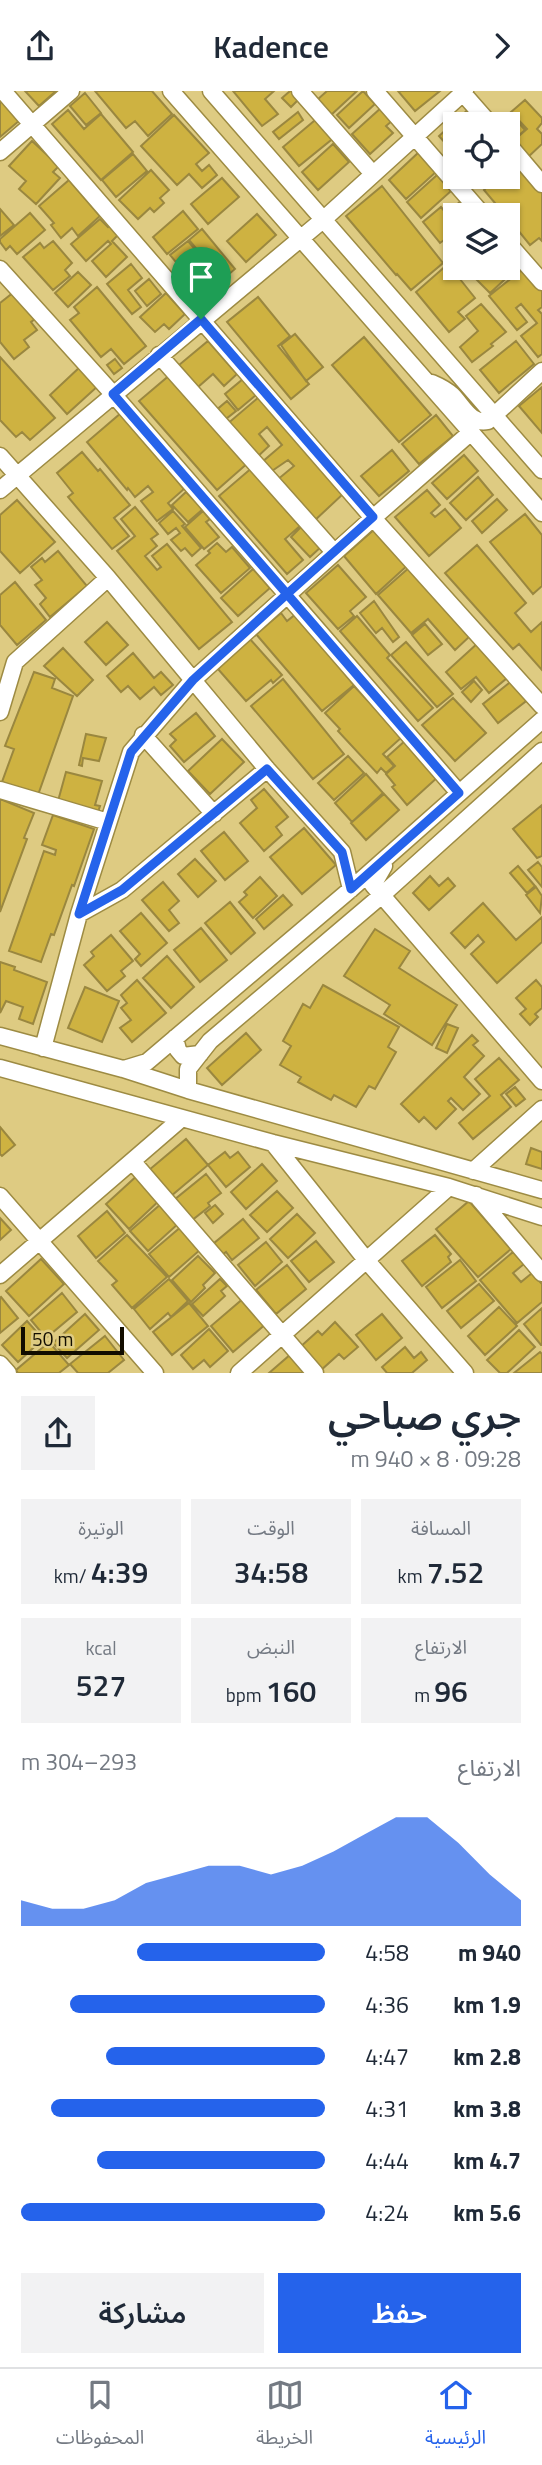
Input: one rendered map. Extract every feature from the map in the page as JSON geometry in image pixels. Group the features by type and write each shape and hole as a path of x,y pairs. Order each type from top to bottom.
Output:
{"street":[{"path":"3,91 373,517 542,706"},
{"path":"0,152 71,91"},
{"path":"171,91 542,513"},
{"path":"211,91 542,470"},
{"path":"300,91 373,174"},
{"path":"375,91 472,203"},
{"path":"0,489 324,219 463,92 480,112"},
{"path":"520,158 542,184"},
{"path":"520,257 542,282"},
{"path":"0,269 113,394 459,793"},
{"path":"159,355 334,552"},
{"path":"422,377 450,393 474,419 481,422 488,421 542,371"},
{"path":"43,1048 79,914 131,752 193,680 373,517 471,433"},
{"path":"0,456 108,578 267,769 342,852 351,889"},
{"path":"0,712 15,662 108,578"},
{"path":"123,1069 147,1062 351,889 542,720"},
{"path":"143,735 214,814"},
{"path":"188,1090 188,1069 210,1041 382,895 542,751"},
{"path":"79,914 122,890 267,769"},
{"path":"0,790 108,822"},
{"path":"393,852 373,885 542,1081"},
{"path":"0,1036 542,1190"},
{"path":"175,1038 178,1050 183,1056 200,1054"},
{"path":"0,1068 273,1143 449,1187 542,1217"},
{"path":"473,1171 542,1109"},
{"path":"0,1275 182,1118"},
{"path":"273,1143 367,1261 465,1373"},
{"path":"133,1162 315,1373"},
{"path":"239,1373 449,1187"},
{"path":"476,1195 542,1273"},
{"path":"0,1196 155,1373"},
{"path":"0,1364 8,1373"}],"building":[{"path":"25,91 56,91 39,106"},
{"path":"95,91 152,91 172,114 148,136 135,121 126,128"},
{"path":"233,91 274,91 265,99 278,114 262,126"},
{"path":"290,91 300,98 291,107 282,98"},
{"path":"327,91 357,91 331,115 317,100"},
{"path":"363,91 375,104 349,128 337,115"},
{"path":"398,91 440,91 415,111"},
{"path":"85,93 101,113 86,125 70,106"},
{"path":"3,100 20,120 0,137 0,102"},
{"path":"525,100 542,118 537,129 542,134 542,144 527,158 520,151 520,135 527,129 520,122 520,112 511,112"},
{"path":"382,107 393,120 386,126 393,133 370,154 352,134"},
{"path":"68,110 84,129 101,114 133,152 101,180 52,124"},
{"path":"298,112 303,120 279,139 273,132"},
{"path":"174,115 209,153 196,164 202,171 209,165 217,175 202,188 189,174 177,185 141,146"},
{"path":"320,116 336,136 299,166 283,147"},
{"path":"32,141 59,166 53,172 60,178 36,204 19,189 26,181 9,166"},
{"path":"333,144 349,162 318,190 302,172"},
{"path":"419,152 437,171 406,199 389,180"},
{"path":"133,154 147,171 116,197 102,180"},
{"path":"520,165 542,192 542,241 539,238 530,245 520,233 520,203 495,203 484,190 520,189"},
{"path":"151,170 169,190 160,198 164,203 154,212 150,208 138,219 119,200"},
{"path":"437,175 443,182 443,189 451,191 421,218 407,202"},
{"path":"222,178 239,197 208,224 191,204"},
{"path":"69,180 100,216 78,236 72,228 61,238 51,225 54,223 39,206"},
{"path":"382,186 443,263 411,290 346,216"},
{"path":"441,207 443,241 440,243 423,222"},
{"path":"0,209 14,225 0,236"},
{"path":"183,211 198,229 167,254 153,237"},
{"path":"30,213 45,230 17,254 10,246 6,250 0,239"},
{"path":"257,214 276,235 246,262 227,241"},
{"path":"100,219 108,227 111,224 120,233 112,241 127,257 106,277 92,261 111,244 108,241 86,261 71,244"},
{"path":"202,229 235,269 207,293 199,285 196,288 186,277 206,260 189,240"},
{"path":"53,241 72,263 65,270 70,276 53,290 23,257 40,243 44,248"},
{"path":"188,241 203,259 185,273 170,255"},
{"path":"131,264 142,278 128,290 141,307 132,314 107,284"},
{"path":"443,268 443,280 461,280 475,298 458,312 465,319 449,332 416,292"},
{"path":"523,269 542,289 542,307 538,310 542,314 542,354 538,357 521,336 537,323 521,304 516,308 527,322 517,330 489,296 509,280 520,280 520,271"},
{"path":"78,272 91,285 68,307 55,293"},
{"path":"149,279 161,294 147,306 135,291"},
{"path":"477,280 504,280 490,293"},
{"path":"97,287 146,346 124,364 111,349 101,357 70,320 79,313 74,307"},
{"path":"14,292 35,319 31,322 37,330 24,340 29,347 14,359 0,342 0,303"},
{"path":"166,293 185,314 169,329 164,324 155,332 140,317"},
{"path":"258,297 290,336 278,346 309,384 291,399 227,322"},
{"path":"481,304 506,332 472,362 460,347 478,331 466,316"},
{"path":"295,334 323,367 306,381 281,345"},
{"path":"364,337 431,415 399,442 332,365"},
{"path":"208,341 237,374 224,386 213,374 198,387 179,365"},
{"path":"516,341 534,364 499,393 480,370"},
{"path":"0,357 55,418 30,440 22,432 16,437 0,420"},
{"path":"115,359 122,368 114,374 107,365"},
{"path":"81,366 99,385 67,414 50,395"},
{"path":"171,374 249,462 217,490 139,401"},
{"path":"243,379 256,395 238,410 225,394"},
{"path":"542,387 542,433 519,406"},
{"path":"259,397 343,494 313,522 277,480 294,466 288,460 269,473 261,463 282,445 267,427 259,434 269,446 255,459 226,425"},
{"path":"227,401 236,411 222,422 214,412"},
{"path":"121,413 184,489 168,503 173,509 157,521 141,501 153,492 148,486 135,497 87,442"},
{"path":"436,415 453,436 419,464 402,444"},
{"path":"392,450 409,471 379,496 361,476"},
{"path":"82,452 130,505 114,518 129,536 112,549 68,497 73,493 57,473"},
{"path":"464,455 478,471 447,499 432,483"},
{"path":"254,466 267,489 300,526 285,539 303,560 287,574 219,496"},
{"path":"478,477 493,495 466,520 450,503"},
{"path":"427,490 440,505 431,513 435,517 445,509 461,528 429,556 395,517"},
{"path":"186,492 203,509 188,522 172,505"},
{"path":"497,499 507,510 482,533 472,521"},
{"path":"17,500 55,542 20,573 0,551 0,515"},
{"path":"135,507 158,534 151,539 157,546 145,556 157,570 161,567 152,556 167,544 232,622 199,649 117,551 135,536 121,519"},
{"path":"173,511 201,548 192,556 185,548 181,551 171,540 180,533 176,528 168,534 159,523"},
{"path":"203,511 210,519 206,522 219,537 204,549 185,527"},
{"path":"525,514 542,535 542,586 533,594 490,542"},
{"path":"304,524 323,545 310,557 291,537"},
{"path":"377,527 409,564 376,594 344,556"},
{"path":"217,543 226,552 232,547 250,568 221,593 196,565"},
{"path":"477,545 526,603 515,613 531,632 542,622 542,670 519,644 513,649 445,573"},
{"path":"58,551 87,586 50,617 40,604 46,598 35,585 42,580 31,567 42,558 45,562"},
{"path":"338,565 366,597 350,611 354,616 338,629 306,593"},
{"path":"411,566 469,637 455,650 428,619 411,633 378,595"},
{"path":"253,569 270,588 238,616 221,598"},
{"path":"15,582 46,620 17,645 0,625 0,595"},
{"path":"374,601 399,637 393,642 382,628 376,633 360,613"},
{"path":"281,613 287,621 296,614 354,685 322,711 256,634"},
{"path":"357,616 390,655 387,658 433,708 418,721 340,631"},
{"path":"107,622 128,645 106,665 85,642"},
{"path":"425,624 442,644 428,655 412,635"},
{"path":"249,638 282,675 273,683 271,680 246,701 218,669"},
{"path":"406,642 453,694 437,707 391,655"},
{"path":"479,642 507,678 489,693 476,677 461,689 446,672"},
{"path":"63,648 93,680 77,696 44,666"},
{"path":"133,653 154,678 161,672 173,685 161,695 154,687 140,699 128,686 121,692 107,676"},
{"path":"34,672 55,679 52,688 73,696 38,795 2,782 14,749 5,746"},
{"path":"283,679 344,754 313,779 251,706"},
{"path":"514,679 530,698 498,723 483,704"},
{"path":"474,681 482,690 471,702 462,692"},
{"path":"354,686 402,737 383,754 394,766 386,773 381,768 377,773 325,713"},
{"path":"453,698 486,733 455,761 422,725"},
{"path":"196,713 215,736 184,762 170,746 176,740 170,734"},
{"path":"86,734 106,738 99,761 83,758 82,766 79,765"},
{"path":"222,739 244,762 210,794 188,771"},
{"path":"406,740 439,776 407,805 392,787 395,785 386,774 395,766 387,757"},
{"path":"348,756 364,773 334,800 318,783"},
{"path":"66,772 102,781 95,805 100,806 98,812 58,801"},
{"path":"366,774 383,793 352,822 335,803"},
{"path":"264,789 288,817 276,827 282,835 264,851 240,823 257,808 251,800"},
{"path":"384,794 399,810 366,840 351,823"},
{"path":"0,799 34,813 0,912"},
{"path":"542,805 542,856 537,858 513,829"},
{"path":"53,815 94,829 74,886 72,885 41,962 9,951 44,851 55,855 56,850 42,845"},
{"path":"304,828 336,865 302,894 270,857"},
{"path":"224,832 248,861 225,880 201,851"},
{"path":"195,859 216,881 198,897 178,874"},
{"path":"538,862 542,867 542,887 528,870"},
{"path":"518,866 535,886 527,893 510,873"},
{"path":"430,876 439,886 448,878 455,886 429,910 413,893"},
{"path":"260,877 277,896 253,918 239,902 247,895 244,892"},
{"path":"163,882 179,901 169,910 179,923 169,931 142,900"},
{"path":"536,887 542,896 540,913 526,895"},
{"path":"283,895 292,905 264,929 256,919"},
{"path":"230,902 255,933 231,954 205,923"},
{"path":"483,903 516,940 542,917 542,942 497,983 471,954 484,942 478,935 465,948 451,933"},
{"path":"141,913 167,943 141,966 135,959 140,954 120,931"},
{"path":"201,928 227,960 200,982 174,950"},
{"path":"375,929 410,951 399,968 457,1005 432,1045 384,1014 390,1005 344,976"},
{"path":"111,935 133,961 121,971 125,976 107,991 84,965 94,956 91,952"},
{"path":"167,956 194,987 171,1008 143,978"},
{"path":"0,962 47,982 33,1024 19,1019 23,1007 6,1001 0,1013"},
{"path":"137,980 166,1013 132,1042 120,1028 131,1020 121,1008 127,1003 121,995"},
{"path":"536,980 542,987 542,1008 535,1014 538,1017 530,1025 520,1014 526,1009 516,998"},
{"path":"323,985 399,1027 388,1047 396,1052 375,1089 369,1086 356,1107 334,1095 331,1100 298,1082 301,1077 280,1065 291,1046 283,1041 303,1004 310,1008"},
{"path":"85,987 119,1001 102,1042 68,1028"},
{"path":"447,1024 458,1028 447,1053 436,1048"},
{"path":"246,1033 261,1050 222,1085 207,1068"},
{"path":"472,1035 478,1041 473,1045 484,1056 464,1077 480,1094 463,1110 451,1098 448,1101 456,1109 436,1129 424,1117 419,1122 401,1104"},
{"path":"499,1058 519,1080 501,1095 511,1107 473,1139 459,1123 490,1096 475,1079"},
{"path":"515,1087 525,1099 516,1106 506,1094"},
{"path":"0,1127 15,1145 2,1156 0,1154"},
{"path":"186,1139 208,1165 171,1196 149,1170"},
{"path":"531,1148 542,1152 542,1169 526,1164"},
{"path":"225,1152 230,1158 238,1152 250,1167 226,1187 208,1165"},
{"path":"262,1164 277,1181 246,1209 231,1192"},
{"path":"140,1173 162,1198 129,1229 106,1204"},
{"path":"206,1174 221,1193 191,1221 174,1200"},
{"path":"277,1191 293,1208 267,1232 250,1215"},
{"path":"469,1201 511,1249 478,1277 436,1229"},
{"path":"162,1203 179,1223 148,1251 130,1231"},
{"path":"215,1205 223,1214 213,1223 205,1213"},
{"path":"107,1211 125,1233 96,1258 78,1236"},
{"path":"297,1214 315,1233 288,1258 270,1239"},
{"path":"0,1218 11,1230 0,1240"},
{"path":"243,1219 259,1238 232,1260 226,1252 222,1255 213,1244"},
{"path":"182,1226 201,1249 169,1277 149,1254"},
{"path":"127,1235 167,1277 132,1308 112,1285 117,1281 98,1261"},
{"path":"435,1235 451,1254 448,1257 451,1262 422,1286 402,1261"},
{"path":"316,1241 334,1262 309,1282 291,1261"},
{"path":"266,1242 282,1262 255,1286 238,1265"},
{"path":"513,1252 524,1264 513,1273 521,1282 532,1273 542,1284 542,1302 517,1323 480,1280"},
{"path":"198,1256 215,1273 191,1302 172,1280"},
{"path":"41,1259 64,1284 29,1316 6,1291"},
{"path":"460,1260 476,1281 442,1308 426,1287"},
{"path":"287,1265 306,1289 276,1314 256,1290"},
{"path":"169,1279 188,1301 171,1317 168,1313 150,1329 134,1309"},
{"path":"220,1279 227,1286 221,1291 225,1296 203,1316 192,1304"},
{"path":"479,1284 494,1301 461,1328 447,1311"},
{"path":"62,1293 77,1312 46,1338 31,1320"},
{"path":"245,1297 267,1323 233,1352 211,1326"},
{"path":"0,1298 18,1318 0,1333"},
{"path":"189,1303 208,1326 172,1355 153,1332"},
{"path":"499,1307 517,1326 485,1355 468,1336"},
{"path":"542,1308 542,1345 541,1345 524,1324"},
{"path":"85,1314 99,1330 67,1358 53,1343"},
{"path":"382,1314 402,1338 376,1360 356,1335"},
{"path":"27,1321 43,1339 18,1362 2,1345"},
{"path":"335,1322 358,1347 344,1359 339,1354 320,1371 299,1348 318,1331 322,1335"},
{"path":"209,1329 228,1351 210,1367 204,1360 193,1369 181,1355"},
{"path":"519,1330 535,1347 507,1373 500,1373 487,1360"},
{"path":"105,1336 124,1360 108,1373 78,1373 70,1364"},
{"path":"49,1342 69,1365 59,1373 18,1373 16,1370"},
{"path":"405,1347 414,1358 421,1352 427,1360 412,1373 387,1373 382,1367"},
{"path":"540,1352 542,1373 514,1373"},
{"path":"291,1354 307,1373 269,1373"}],"route":[{"path":"201,319 113,394 287,594 193,680 131,752 79,914 122,890 267,769 342,852 351,889 459,793 287,594 373,517 201,319"}]}
